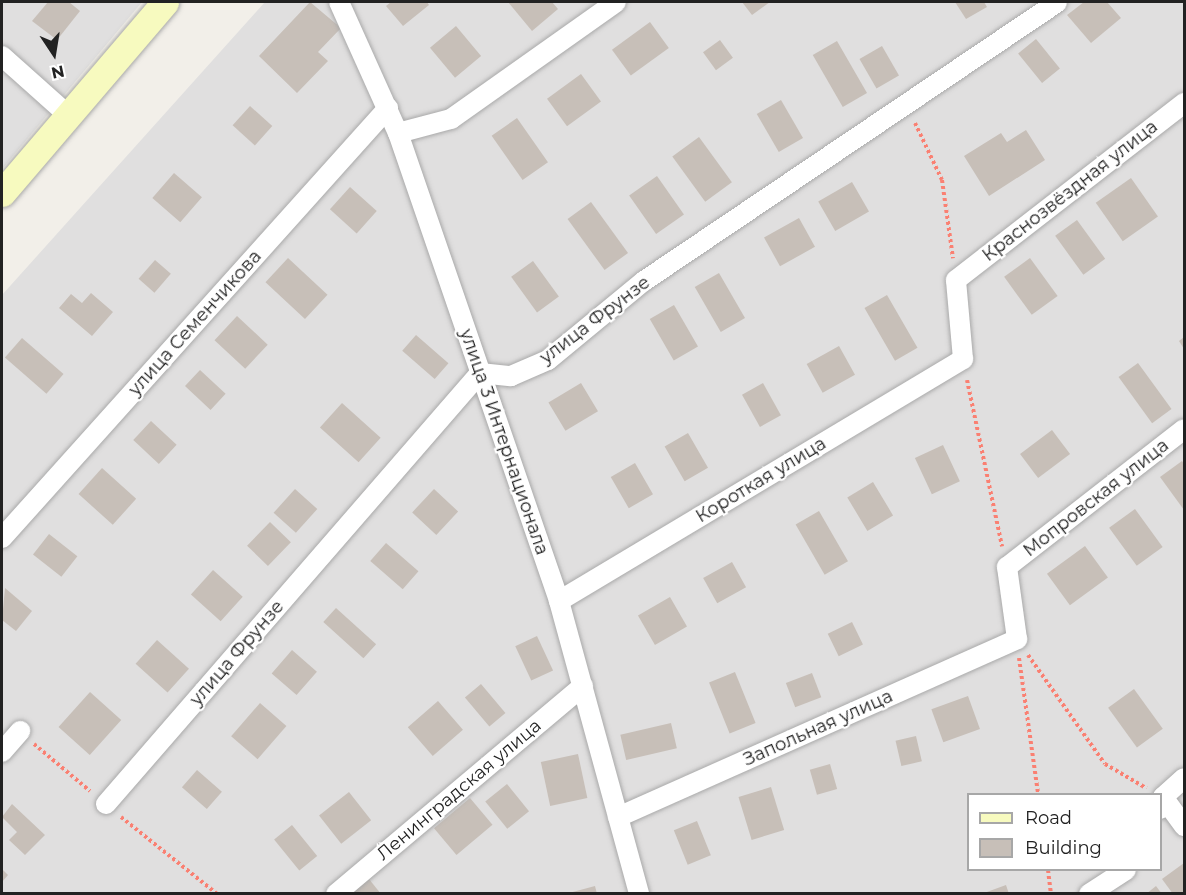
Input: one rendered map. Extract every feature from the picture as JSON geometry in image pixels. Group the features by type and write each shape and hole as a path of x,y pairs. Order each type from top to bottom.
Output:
{"main road":[{"path":"2,193 165,2"}],"street":[{"name":"улица 3 Интернационала","path":"339,2 398,133 559,601 639,894"},
{"path":"398,133 451,119 616,2"},
{"name":"улица Фрунзе","path":"106,804 480,373 511,376 548,360 644,281 907,106 1056,2"},
{"path":"2,56 68,115"},
{"name":"Краснозвёздная улица","path":"956,280 1185,103"},
{"name":"улица Семенчикова","path":"2,538 388,108"},
{"path":"956,280 963,359"},
{"name":"Короткая улица","path":"559,601 963,359"},
{"name":"Мопровская улица","path":"1006,567 1185,429"},
{"path":"1006,567 1017,639"},
{"name":"Запольная улица","path":"618,817 1017,639"},
{"name":"Ленинградская улица","path":"336,894 583,686"},
{"path":"2,752 20,731"},
{"path":"1162,795 1185,778"},
{"path":"1162,802 1185,826"},
{"path":"1089,894 1124,871"}],"path":[{"path":"907,106 942,180 956,280"},
{"path":"963,359 1006,567"},
{"path":"1017,639 1038,793"},
{"path":"1017,639 1105,764 1150,793"},
{"path":"1048,871 1051,894"}],"shaded area":[{"path":"2,2 142,2 2,169"},
{"path":"265,2 1184,2 1184,893 2,893 2,295"}],"building":[{"path":"48,2 69,2 80,11 57,40 32,21"},
{"path":"310,2 341,28 318,52 328,61 297,93 259,56"},
{"path":"391,2 427,2 429,5 403,26 386,6"},
{"path":"508,2 552,2 558,9 532,31"},
{"path":"742,2 770,2 752,15"},
{"path":"955,2 984,2 987,7 966,19"},
{"path":"1084,2 1107,2 1121,18 1091,43 1067,15"},
{"path":"650,22 669,48 631,76 612,50"},
{"path":"456,26 481,56 455,78 430,48"},
{"path":"1036,39 1060,69 1042,83 1018,53"},
{"path":"720,40 733,58 716,70 703,52"},
{"path":"837,41 867,93 843,107 813,55"},
{"path":"882,46 899,75 876,88 859,59"},
{"path":"581,74 601,102 567,126 547,99"},
{"path":"781,100 803,138 779,152 757,114"},
{"path":"250,106 272,126 255,145 233,125"},
{"path":"517,118 548,162 523,180 492,136"},
{"path":"1026,130 1045,160 989,196 964,156 1001,133 1007,142"},
{"path":"699,137 732,182 705,202 672,156"},
{"path":"174,173 202,197 180,222 152,198"},
{"path":"657,176 684,215 656,234 629,196"},
{"path":"1131,178 1158,217 1123,241 1096,203"},
{"path":"852,182 869,211 835,231 818,202"},
{"path":"350,187 377,211 357,233 330,209"},
{"path":"591,202 628,253 605,270 568,219"},
{"path":"799,218 815,247 780,266 764,237"},
{"path":"1077,220 1105,259 1083,275 1055,236"},
{"path":"288,258 327,295 305,319 265,282"},
{"path":"1030,258 1058,296 1032,315 1004,277"},
{"path":"155,260 171,274 154,293 139,279"},
{"path":"533,261 559,297 537,312 511,277"},
{"path":"719,273 745,318 721,332 695,287"},
{"path":"91,293 113,312 92,336 59,308 71,294 82,303"},
{"path":"887,295 918,348 895,361 864,308"},
{"path":"674,305 698,347 674,361 650,319"},
{"path":"237,316 268,345 245,369 214,340"},
{"path":"416,335 448,363 435,379 402,351"},
{"path":"1184,337 1184,349 1179,341"},
{"path":"22,338 64,374 46,394 5,358"},
{"path":"839,346 855,375 823,393 807,364"},
{"path":"1138,363 1172,409 1152,423 1119,377"},
{"path":"200,370 226,394 211,410 185,386"},
{"path":"581,383 598,411 565,431 548,403"},
{"path":"763,383 781,415 760,427 742,395"},
{"path":"342,403 381,438 359,462 320,428"},
{"path":"151,421 177,445 159,464 133,440"},
{"path":"1052,430 1070,454 1038,478 1020,454"},
{"path":"688,433 708,468 685,481 665,446"},
{"path":"943,445 960,481 932,494 915,458"},
{"path":"1182,461 1184,464 1184,510 1160,477"},
{"path":"635,463 653,494 629,508 611,477"},
{"path":"102,468 136,499 113,525 79,494"},
{"path":"873,482 893,515 867,531 847,497"},
{"path":"295,489 317,509 296,533 274,513"},
{"path":"434,489 458,512 436,535 412,512"},
{"path":"1135,509 1163,547 1137,566 1109,528"},
{"path":"819,511 848,561 825,575 796,524"},
{"path":"270,522 291,542 268,566 247,546"},
{"path":"49,534 77,556 61,577 33,554"},
{"path":"386,543 418,571 403,589 370,561"},
{"path":"1085,546 1108,578 1070,605 1047,574"},
{"path":"732,562 746,587 717,603 703,578"},
{"path":"213,570 243,597 221,621 191,595"},
{"path":"5,588 32,611 16,631 2,620"},
{"path":"670,597 687,626 655,645 638,616"},
{"path":"336,608 376,644 363,658 323,622"},
{"path":"852,622 863,644 839,656 828,634"},
{"path":"537,636 553,670 531,681 515,646"},
{"path":"157,640 189,669 168,693 136,664"},
{"path":"292,650 317,672 297,695 272,673"},
{"path":"735,672 756,723 730,733 709,682"},
{"path":"812,673 821,697 795,707 786,683"},
{"path":"481,684 505,713 489,727 465,697"},
{"path":"1134,689 1163,729 1137,747 1108,708"},
{"path":"90,692 121,720 90,755 59,727"},
{"path":"968,696 980,729 943,742 931,709"},
{"path":"438,701 463,730 433,756 408,727"},
{"path":"260,703 286,726 258,759 231,736"},
{"path":"671,723 677,748 626,760 620,735"},
{"path":"916,736 922,761 901,766 896,741"},
{"path":"578,754 587,798 550,806 541,762"},
{"path":"830,764 837,789 817,795 810,770"},
{"path":"197,770 222,792 207,809 182,787"},
{"path":"507,784 529,811 507,829 485,802"},
{"path":"771,787 784,830 752,840 738,797"},
{"path":"349,792 371,820 341,844 319,815"},
{"path":"470,798 492,825 456,855 434,828"},
{"path":"12,804 45,835 25,855 9,840 17,832 2,817"},
{"path":"697,821 711,855 688,865 674,830"},
{"path":"292,825 317,856 299,871 274,839"},
{"path":"1184,863 1184,894 1173,894 1162,879"},
{"path":"2,869 8,875 2,882"},
{"path":"369,879 381,894 351,894"},
{"path":"1006,885 1009,894 984,894 984,893"},
{"path":"595,886 597,894 569,894 569,893"},
{"path":"1156,886 1162,894 1146,894"}]}
